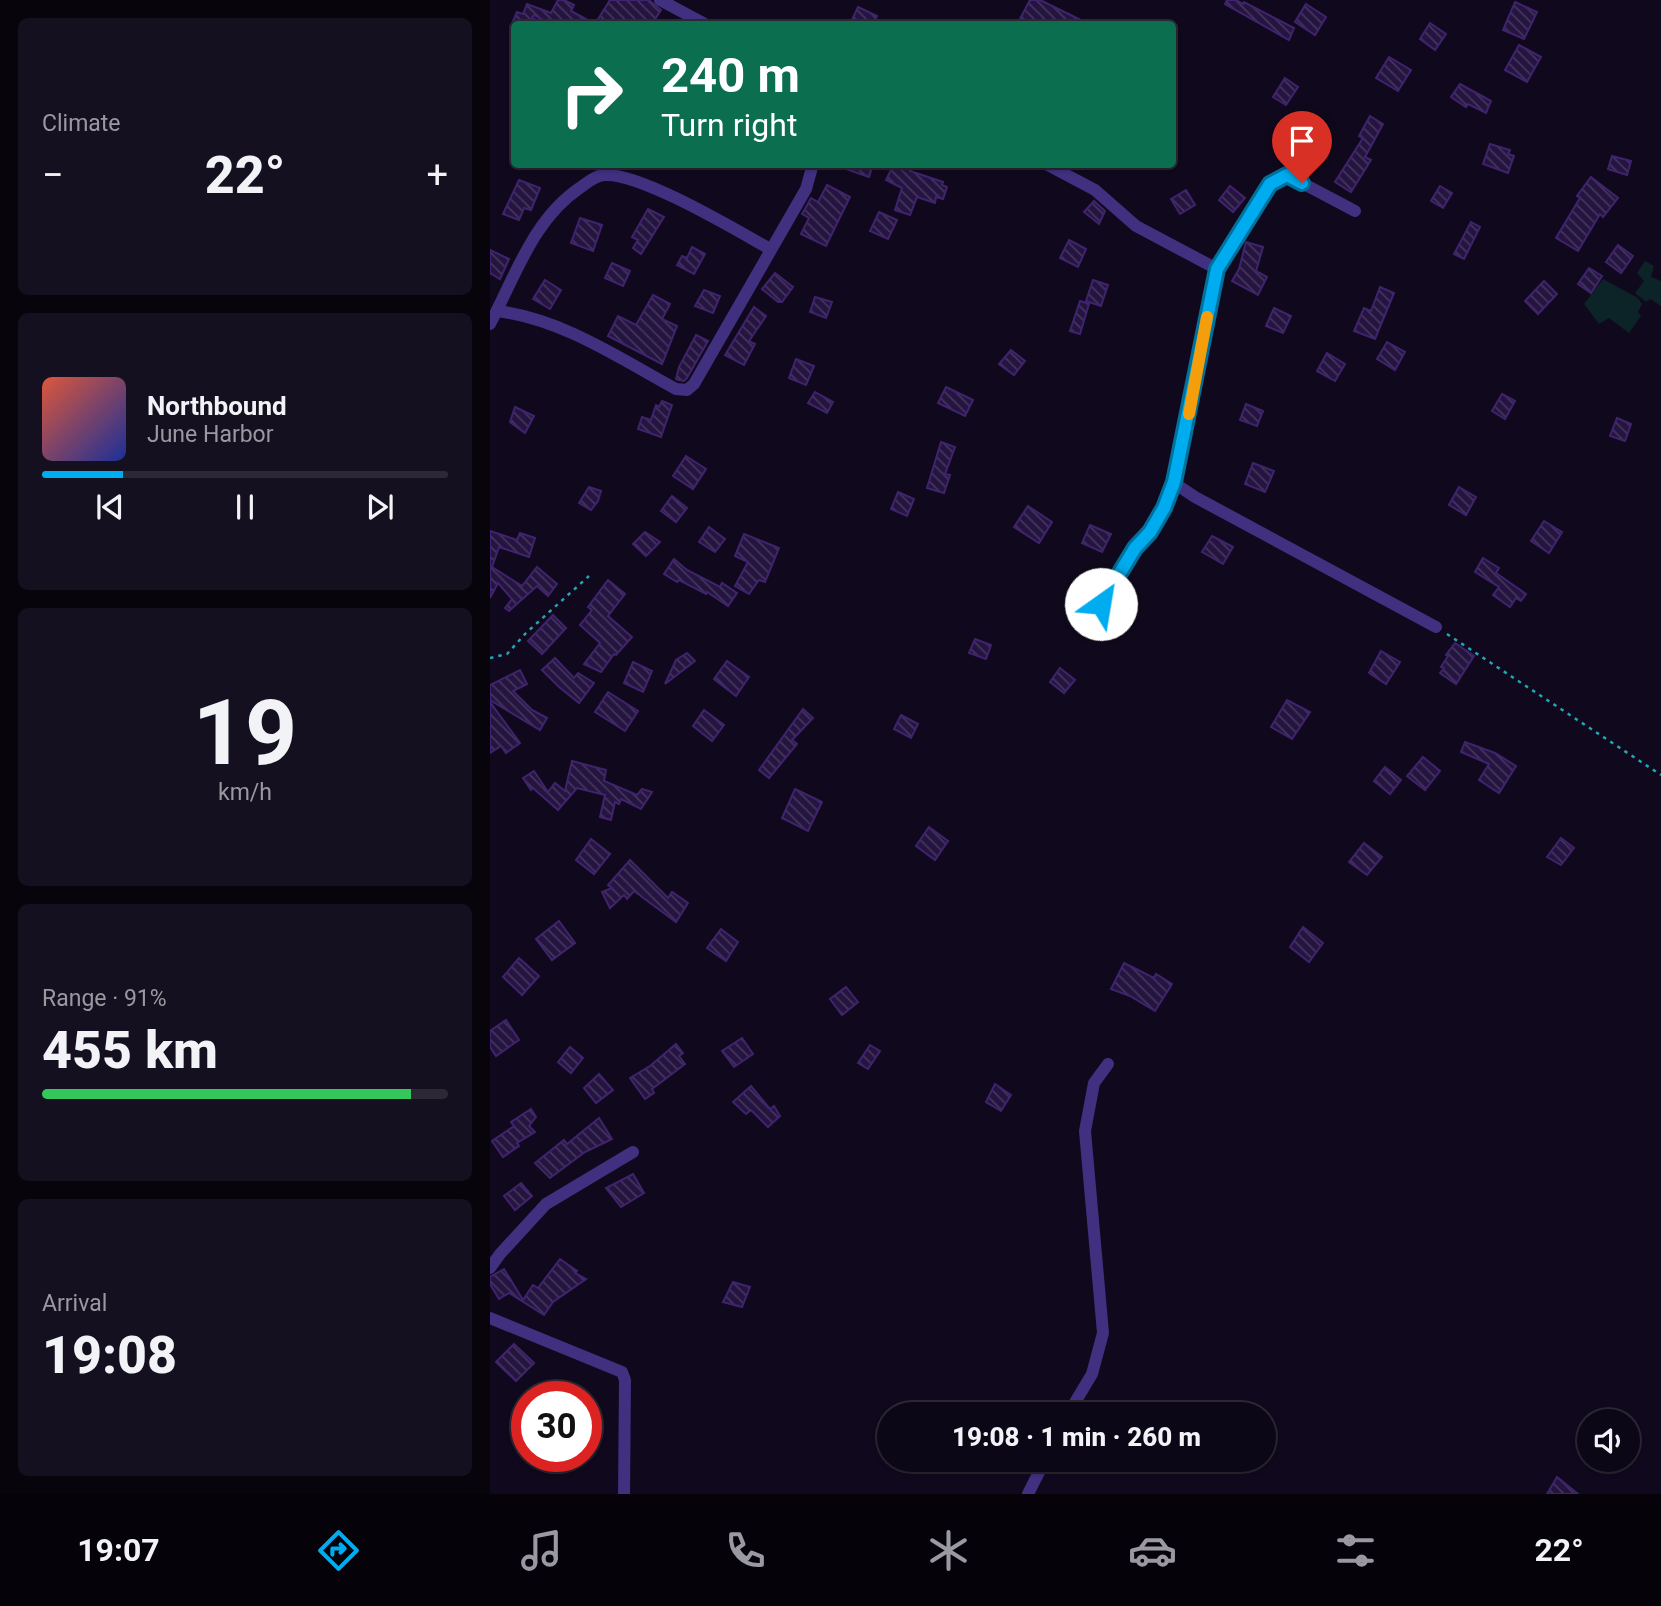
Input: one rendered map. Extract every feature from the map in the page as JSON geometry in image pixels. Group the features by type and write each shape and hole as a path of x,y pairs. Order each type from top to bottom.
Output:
{"street":[{"path":"660,0 699,21"},
{"path":"497,311 526,314 576,334 676,389 687,390 694,384 806,190 812,168"},
{"path":"1054,168 1095,190 1136,226 1217,269"},
{"path":"490,324 527,247 562,201 596,177 605,174 642,183 771,249"},
{"path":"1089,622 1135,548 1150,532 1164,508 1174,482 1217,269 1270,184 1287,175 1355,211"},
{"path":"1174,482 1195,497 1436,627"},
{"path":"1075,1402 1092,1374 1103,1333 1085,1131 1094,1083 1108,1064"},
{"path":"490,1268 546,1204 633,1152"},
{"path":"490,1318 622,1372 625,1380 624,1494"},
{"path":"1028,1494 1039,1472"}],"path":[{"path":"490,658 507,654 526,633 589,576"},
{"path":"1436,627 1661,775"}],"green space":[{"path":"1645,261 1654,266 1651,277 1661,281 1661,306 1650,299 1646,302 1635,293 1644,281 1637,273"},
{"path":"1603,279 1638,298 1642,304 1638,312 1641,316 1629,333 1609,318 1599,324 1584,304"}],"building":[{"path":"558,0 564,0 574,5 571,11 589,21 545,21 534,15 532,18 540,21 513,21 517,12 523,14 527,4 551,13"},
{"path":"610,0 649,0 661,10 654,21 597,21"},
{"path":"1030,0 1040,0 1083,21 1024,21 1020,19"},
{"path":"1227,0 1236,0 1243,4 1244,2 1294,28 1289,40 1225,4"},
{"path":"1515,2 1537,12 1524,39 1503,30"},
{"path":"1306,4 1326,17 1315,35 1295,22"},
{"path":"858,7 877,16 874,21 851,21"},
{"path":"1430,23 1446,34 1435,50 1420,39"},
{"path":"1519,45 1541,57 1527,82 1505,70"},
{"path":"1389,57 1411,70 1398,91 1376,78"},
{"path":"1285,78 1298,87 1286,105 1273,97"},
{"path":"1460,84 1491,101 1486,113 1468,104 1466,107 1451,97"},
{"path":"1370,116 1383,124 1365,157 1371,160 1351,192 1335,182 1363,138 1359,136"},
{"path":"1490,144 1510,150 1508,154 1514,156 1508,173 1483,164"},
{"path":"1612,156 1631,161 1627,175 1608,169"},
{"path":"843,168 872,168 869,177"},
{"path":"892,168 912,168 910,171 943,182 942,185 947,187 943,199 936,197 935,203 917,197 910,215 895,210 902,188 886,180"},
{"path":"1591,177 1618,198 1603,217 1600,214 1578,251 1556,238 1580,198 1577,196"},
{"path":"519,180 540,188 531,210 524,208 519,220 503,214"},
{"path":"827,185 850,197 826,246 801,234 809,218 802,214 811,198 818,202"},
{"path":"1230,186 1245,198 1233,212 1219,200"},
{"path":"1440,186 1452,193 1443,208 1431,201"},
{"path":"1186,190 1195,205 1180,214 1171,199"},
{"path":"1094,201 1105,211 1099,224 1084,212"},
{"path":"648,209 664,217 641,254 633,248 638,240 632,237"},
{"path":"879,212 897,220 888,239 870,231"},
{"path":"580,218 602,225 593,251 571,243"},
{"path":"1471,222 1480,227 1464,259 1454,254"},
{"path":"1069,240 1086,249 1078,267 1060,258"},
{"path":"1246,242 1263,247 1256,271 1267,277 1258,295 1232,281 1239,269"},
{"path":"1618,245 1633,256 1621,273 1606,262"},
{"path":"692,247 705,254 694,274 677,265 682,256 687,258"},
{"path":"490,250 509,259 500,279 490,273"},
{"path":"612,263 630,271 623,286 605,278"},
{"path":"1589,268 1602,276 1591,293 1578,284"},
{"path":"775,273 793,287 782,302 778,302 762,289"},
{"path":"545,280 561,290 550,309 533,299"},
{"path":"1093,280 1108,285 1101,306 1086,301"},
{"path":"1544,281 1557,294 1538,314 1525,301"},
{"path":"1380,287 1394,293 1375,339 1354,331 1364,308 1371,311"},
{"path":"704,290 720,296 713,313 695,306"},
{"path":"653,295 670,304 662,319 677,326 662,364 608,336 618,316 636,325"},
{"path":"815,297 832,302 826,318 810,312"},
{"path":"1080,301 1089,304 1080,334 1070,331"},
{"path":"754,307 766,316 749,341 755,344 744,365 725,355"},
{"path":"1274,308 1291,316 1283,333 1266,326"},
{"path":"696,335 708,341 687,378 684,381 676,379 679,367"},
{"path":"1387,342 1405,352 1395,370 1377,359"},
{"path":"1011,350 1025,361 1014,375 999,364"},
{"path":"1327,353 1345,364 1335,381 1317,371"},
{"path":"796,359 814,366 806,385 789,378"},
{"path":"946,387 973,400 965,416 938,403"},
{"path":"815,392 833,402 827,413 808,403"},
{"path":"1502,394 1515,401 1505,419 1492,411"},
{"path":"662,401 672,405 661,437 638,429 642,417 651,420 656,405 659,407"},
{"path":"1246,404 1263,411 1257,426 1240,420"},
{"path":"515,407 534,416 525,433 510,422"},
{"path":"1617,418 1631,424 1625,441 1610,436"},
{"path":"941,442 955,447 945,474 950,475 944,493 927,488"},
{"path":"686,456 706,469 693,489 673,476"},
{"path":"1253,463 1274,471 1265,492 1245,484"},
{"path":"589,487 601,491 591,510 579,503"},
{"path":"1459,487 1476,497 1466,515 1449,505"},
{"path":"898,492 914,499 907,516 891,509"},
{"path":"672,496 687,508 676,522 661,511"},
{"path":"1028,506 1052,522 1039,543 1014,527"},
{"path":"1544,521 1562,532 1549,553 1531,541"},
{"path":"1090,525 1111,534 1102,552 1082,543"},
{"path":"709,527 725,539 715,552 699,542"},
{"path":"490,531 517,540 520,533 535,538 529,557 499,547 492,567 522,586 537,567 557,584 548,596 537,586 509,611 505,608 512,599 498,583 490,598"},
{"path":"645,532 660,542 646,556 633,544"},
{"path":"744,534 779,548 765,582 759,580 749,594 735,586 748,562 735,556"},
{"path":"1212,536 1233,547 1223,564 1202,552"},
{"path":"1483,558 1499,568 1496,573 1526,594 1521,601 1516,598 1510,607 1493,595 1499,587 1475,572"},
{"path":"674,559 687,570 720,587 722,583 737,593 728,606 707,592 706,594 679,580 677,582 664,574"},
{"path":"608,580 625,594 608,616 632,637 616,655 614,654 601,672 584,664 600,643 580,625 592,610 588,607"},
{"path":"553,615 566,628 542,654 528,641"},
{"path":"975,639 991,645 986,659 969,653"},
{"path":"1455,643 1474,656 1456,684 1440,673 1448,656 1446,655"},
{"path":"1381,651 1400,662 1386,684 1369,673"},
{"path":"687,653 695,661 665,684 676,660"},
{"path":"555,658 574,678 578,673 594,683 579,703 542,670"},
{"path":"727,661 749,677 736,696 714,679"},
{"path":"633,662 652,671 643,692 624,683"},
{"path":"1060,668 1075,680 1064,693 1050,682"},
{"path":"520,670 527,684 513,691 532,710 547,718 540,730 490,700 490,685"},
{"path":"608,692 638,711 625,731 595,712"},
{"path":"1287,700 1310,712 1292,739 1271,727"},
{"path":"490,702 520,743 506,753 501,746 490,753"},
{"path":"803,709 813,718 792,740 797,744 769,778 759,770"},
{"path":"704,710 724,725 712,741 693,726"},
{"path":"901,715 918,724 911,738 894,729"},
{"path":"1465,742 1495,753 1516,766 1499,793 1479,780 1489,764 1461,752"},
{"path":"1423,757 1440,771 1425,790 1407,776"},
{"path":"572,761 606,770 604,781 637,795 642,789 652,792 641,809 621,799 619,804 615,802 611,820 600,817 605,795 577,788 558,810 533,788 531,790 523,778 534,771 548,792 555,783 565,791"},
{"path":"1385,767 1401,780 1390,794 1374,781"},
{"path":"795,789 822,802 808,831 782,818"},
{"path":"929,827 948,841 935,860 916,846"},
{"path":"1561,838 1574,848 1561,865 1547,857"},
{"path":"591,839 610,854 594,874 576,860"},
{"path":"1364,843 1382,857 1367,875 1349,862"},
{"path":"630,860 668,898 672,892 688,903 676,922 634,891 627,899 624,895 610,908 602,892 612,888 608,885"},
{"path":"559,921 575,943 552,960 536,939"},
{"path":"1303,927 1323,943 1309,962 1290,947"},
{"path":"721,929 738,942 726,961 707,948"},
{"path":"519,958 539,976 522,995 503,977"},
{"path":"1124,963 1154,978 1156,974 1172,984 1155,1011 1130,996 1111,989"},
{"path":"846,987 858,1002 842,1015 830,999"},
{"path":"506,1020 519,1040 496,1056 490,1047 490,1031"},
{"path":"742,1038 753,1054 734,1067 722,1051"},
{"path":"676,1044 683,1053 679,1056 685,1064 652,1089 654,1093 645,1099 630,1078 650,1066"},
{"path":"870,1045 880,1051 868,1069 858,1063"},
{"path":"570,1047 583,1058 571,1073 558,1062"},
{"path":"599,1074 613,1090 596,1103 584,1088"},
{"path":"995,1084 1011,1095 1001,1111 986,1102"},
{"path":"751,1086 770,1109 774,1106 780,1116 768,1127 751,1110 746,1114 733,1102"},
{"path":"531,1109 536,1117 529,1126 535,1132 517,1143 519,1146 503,1157 492,1141 514,1126 511,1122"},
{"path":"599,1118 612,1139 585,1152 550,1178 535,1163 564,1140 567,1144"},
{"path":"633,1174 644,1193 621,1207 606,1188"},
{"path":"521,1183 532,1196 515,1210 504,1196"},
{"path":"560,1259 586,1279 553,1302 544,1315 509,1293 499,1299 490,1284 490,1277 504,1269 523,1300 533,1285 538,1288"},
{"path":"733,1282 750,1287 742,1307 723,1302"},
{"path":"514,1344 534,1363 516,1381 496,1362"},
{"path":"1557,1477 1578,1494 1547,1494"}],"slow traffic":[{"path":"1189,414 1207,317"}],"route":[{"path":"1101,604 1135,548 1150,532 1164,508 1174,482 1217,269 1270,184 1287,175 1302,183"}]}
